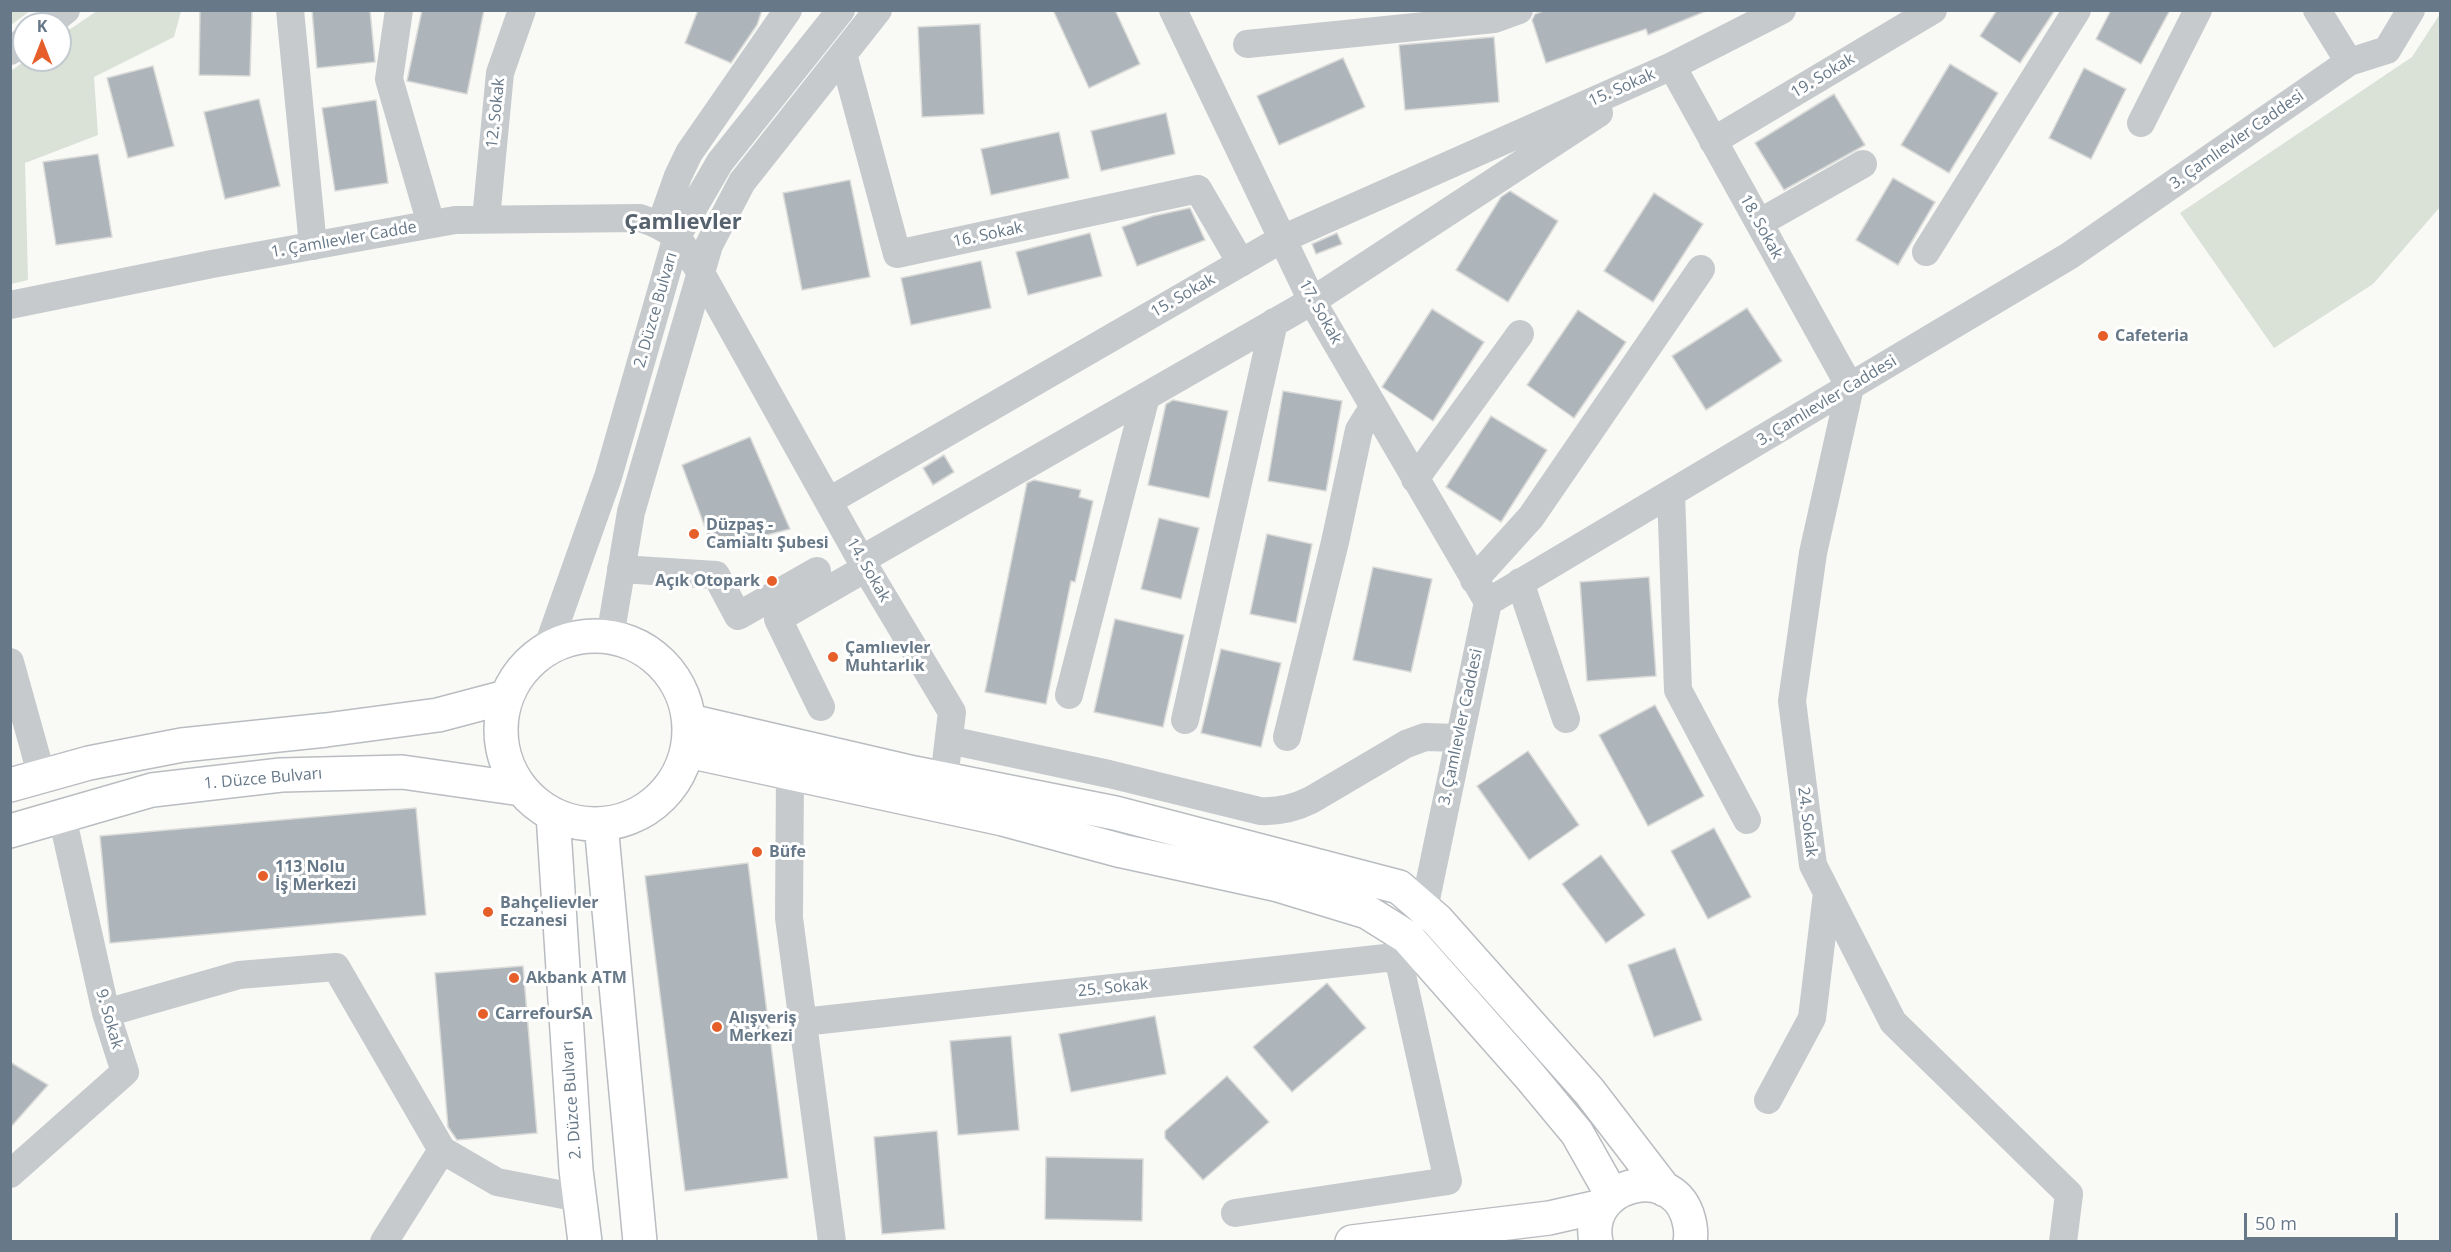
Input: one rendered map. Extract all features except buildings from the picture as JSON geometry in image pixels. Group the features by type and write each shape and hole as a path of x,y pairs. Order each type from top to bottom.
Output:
{"main road":[{"path":"577,637 610,637 639,646 664,665 682,691 689,736 676,779 657,802 631,818 601,824 571,822 543,809 521,789 505,761 500,729 506,697 522,669 547,649 577,637"},
{"path":"10,785 89,764 182,745 326,730 438,715 506,697"},
{"path":"689,736 790,773 1003,819 1122,851 1278,885 1367,912 1407,937 1410,956 1577,1133 1607,1201"},
{"path":"689,736 944,779 1115,813 1399,887 1437,920 1589,1091 1665,1190"},
{"name":"1. Düzce Bulvarı","path":"10,831 152,790 281,775 402,772 521,789"},
{"name":"2. Düzce Bulvarı","path":"553,814 579,1198 585,1242"},
{"path":"601,824 640,1242"},
{"path":"1352,1242 1549,1218 1607,1201 1624,1188 1638,1184 1652,1185 1676,1198 1685,1209 1693,1240"},
{"path":"1596,1242 1596,1220 1607,1201"}],"street":[{"path":"290,10 313,246"},
{"path":"399,10 389,79 431,224"},
{"name":"12. Sokak","path":"486,219 500,73 522,10"},
{"path":"669,230 678,176 689,153 788,10"},
{"name":"2. Düzce Bulvarı","path":"547,649 608,477 669,230 840,10"},
{"name":"2. Düzce Bulvarı","path":"610,637 631,513 710,245 742,182 878,10"},
{"name":"17. Sokak","path":"1173,10 1312,301 1481,591"},
{"path":"1247,44 1494,19 1519,10"},
{"path":"1672,66 1753,17 1782,10"},
{"name":"19. Sokak","path":"1713,141 1933,10"},
{"path":"1926,252 2077,10"},
{"path":"2141,123 2198,10"},
{"path":"2317,10 2349,62"},
{"name":"3. Çamlıevler Caddesi","path":"1424,909 1458,738 1481,591 1520,582 2070,256 2349,62 2387,50 2410,10"},
{"name":"16. Sokak","path":"843,54 897,254 1198,189 1241,263"},
{"name":"15. Sokak","path":"829,501 1282,239 1672,66"},
{"name":"15. Sokak","path":"820,707 778,619 863,564 1146,396 1312,301 1672,66"},
{"name":"18. Sokak","path":"1672,66 1850,387"},
{"path":"1759,224 1863,164"},
{"name":"1. Çamlıevler Cadde","path":"10,305 455,220 640,218 669,230"},
{"name":"14. Sokak","path":"669,230 701,273 863,564 952,712 944,779"},
{"path":"1481,591 1701,269"},
{"path":"1185,720 1274,322"},
{"path":"1416,478 1520,334"},
{"name":"24. Sokak","path":"1850,387 1813,553 1792,701 1813,865 1893,1022 2069,1194 2063,1242"},
{"path":"1069,694 1146,396"},
{"path":"1287,737 1335,542 1359,430 1367,417 1377,412"},
{"path":"1671,493 1678,690 1747,820"},
{"path":"621,569 716,574 738,616 817,572"},
{"path":"1520,582 1566,719"},
{"path":"10,662 42,777"},
{"path":"949,740 1109,774 1260,811 1273,812 1299,806 1311,800 1406,744 1425,737 1458,738"},
{"path":"790,773 789,918 832,1242"},
{"name":"9. Sokak","path":"10,1174 125,1072 106,1013 62,816"},
{"path":"1768,1100 1812,1018 1827,893"},
{"path":"1235,1213 1448,1181 1410,956"},
{"name":"25. Sokak","path":"803,1022 1410,956"},
{"path":"106,1013 239,975 336,967 442,1150 497,1182 579,1198"},
{"path":"384,1242 442,1150"}],"shaded area":[{"path":"11,10 30,10 29,12 12,12 11,25"},
{"path":"97,11 181,11 174,37 94,77 98,135 25,163 28,280 11,284 11,71 72,72 72,28"},
{"path":"2440,14 2440,207 2373,284 2274,348 2180,213 2412,57"}],"place":[{"name":"Cafeteria","path":"2103,336"},
{"name":"Düzpaş - Camialtı Şubesi","path":"694,534"},
{"name":"Açık Otopark","path":"772,581"},
{"name":"Çamlıevler Muhtarlık","path":"833,657"},
{"name":"Büfe","path":"757,852"},
{"name":"113 Nolu İş Merkezi","path":"263,876"},
{"name":"Bahçelievler Eczanesi","path":"488,912"},
{"name":"Akbank ATM","path":"514,978"},
{"name":"CarrefourSA","path":"483,1014"},
{"name":"Alışveriş Merkezi","path":"717,1027"}],"district":[{"name":"Çamlıevler","path":"683,223"}]}
